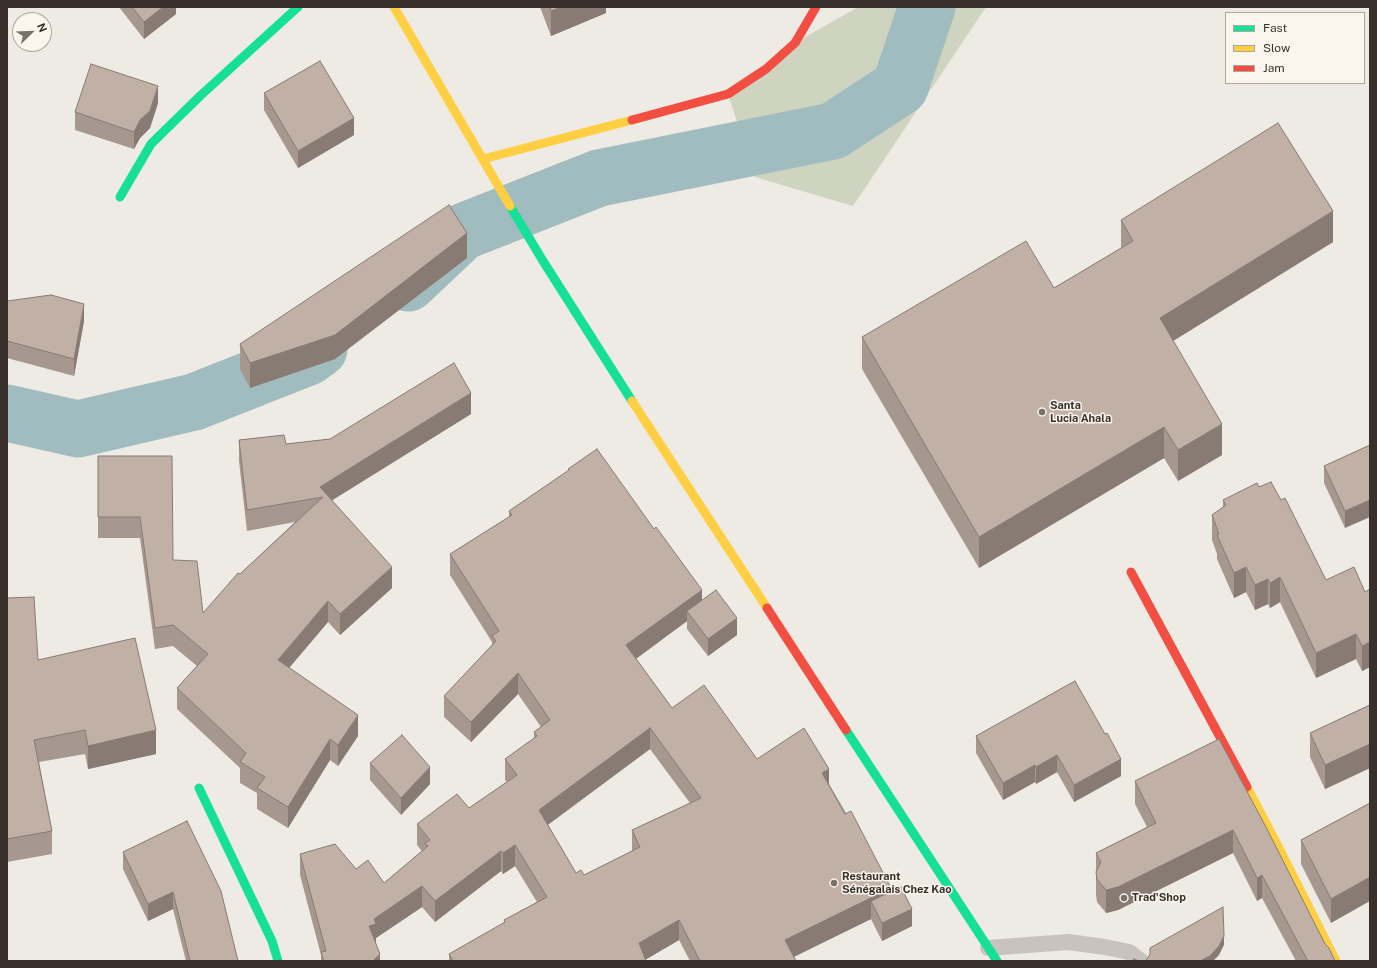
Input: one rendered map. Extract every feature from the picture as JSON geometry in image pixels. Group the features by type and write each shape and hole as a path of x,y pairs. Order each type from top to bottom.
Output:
{"main road":[{"path":"120,197 151,144 200,96 298,7"},
{"path":"394,7 543,261 665,452 992,954"},
{"path":"483,159 728,94 766,69 795,43 816,7"},
{"path":"1131,572 1277,844 1336,961"},
{"path":"199,788 272,941 278,961"}],"lane":[{"path":"992,954 1068,942 1129,952 1141,961"}],"green space":[{"path":"858,7 986,7 853,206 755,177 728,94 795,43"}],"building":[{"path":"132,7 163,7 144,22"},
{"path":"550,7 561,7 551,11"},
{"path":"320,61 354,118 298,151 264,93"},
{"path":"91,64 158,86 150,111 140,120 134,132 75,112"},
{"name":"Santa Lucia Ahala","path":"1278,123 1333,211 1160,318 1222,424 1178,450 1164,427 979,537 862,337 1026,241 1054,288 1133,241 1121,220"},
{"path":"449,205 467,233 335,335 250,363 240,344"},
{"path":"51,295 84,304 74,359 7,341 7,301"},
{"path":"454,363 471,393 320,487 392,567 340,614 328,601 278,660 358,715 338,745 330,739 288,807 257,788 265,777 240,762 246,753 177,688 208,654 173,625 155,628 140,517 98,517 98,456 172,456 173,560 197,561 203,613 238,573 240,574 323,497 247,510 239,440 284,435 286,444 330,439"},
{"path":"1370,445 1370,500 1345,511 1324,466"},
{"path":"597,449 654,529 656,527 702,590 626,645 672,708 704,685 757,759 804,728 829,769 822,773 845,814 851,811 891,888 785,940 796,961 700,961 679,920 639,943 646,961 453,961 449,954 505,922 504,920 547,897 515,845 503,853 501,851 435,901 422,886 374,919 376,924 369,926 380,954 373,961 324,961 321,952 326,951 300,854 335,844 356,869 368,860 384,883 428,846 425,843 430,840 417,824 457,794 469,808 517,775 505,759 537,736 534,732 550,720 518,673 471,722 444,696 496,641 492,636 499,631 450,554 512,515 509,511 569,470 568,469","holes":["650,728 701,798 632,830 640,847 584,875 581,870 576,873 539,810"]},
{"path":"1271,482 1281,500 1285,498 1326,580 1354,567 1365,592 1370,589 1370,642 1362,646 1356,634 1316,653 1280,577 1270,583 1268,579 1255,585 1246,567 1234,573 1217,535 1219,534 1212,515 1226,505 1223,500 1257,483 1259,487"},
{"path":"716,590 737,618 708,639 687,611"},
{"path":"34,597 38,660 135,638 156,730 88,746 85,730 34,740 52,831 7,839 7,598"},
{"path":"1075,681 1121,759 1074,785 1057,755 1036,767 1035,765 1003,783 976,736"},
{"path":"1370,705 1370,744 1325,765 1310,733"},
{"path":"402,735 430,767 401,798 370,763"},
{"path":"1219,739 1335,961 1308,961 1262,875 1257,878 1233,830 1118,887 1106,890 1097,879 1096,872 1101,862 1096,853 1156,823 1135,781"},
{"path":"1370,803 1370,877 1331,899 1301,840"},
{"path":"187,821 221,891 238,961 190,961 173,892 148,904 123,852"},
{"path":"901,887 912,909 882,923 871,901"},
{"path":"1223,907 1224,936 1219,946 1210,956 1200,961 1145,961 1150,954 1150,948"}],"waterway":[{"path":"408,283 462,232 599,178 833,131 900,87 927,7"},
{"path":"7,413 78,429 194,402 308,357 319,349"}],"traffic: fast":[{"path":"120,197 151,144 200,96 298,7"},
{"path":"510,206 632,401"},
{"path":"846,730 997,961"},
{"path":"199,788 272,941 278,961"}],"traffic: slow":[{"path":"394,7 510,206"},
{"path":"483,159 632,120"},
{"path":"632,401 767,608"},
{"path":"1247,787 1336,961"}],"traffic: jam":[{"path":"632,120 728,94 766,69 795,43 816,7"},
{"path":"1131,572 1247,787"},
{"path":"767,608 846,730"}],"place":[{"name":"Santa Lucia Ahala","path":"1042,412"},
{"name":"Restaurant Sénégalais Chez Kao","path":"834,883"},
{"name":"Trad'Shop","path":"1124,898"}]}
